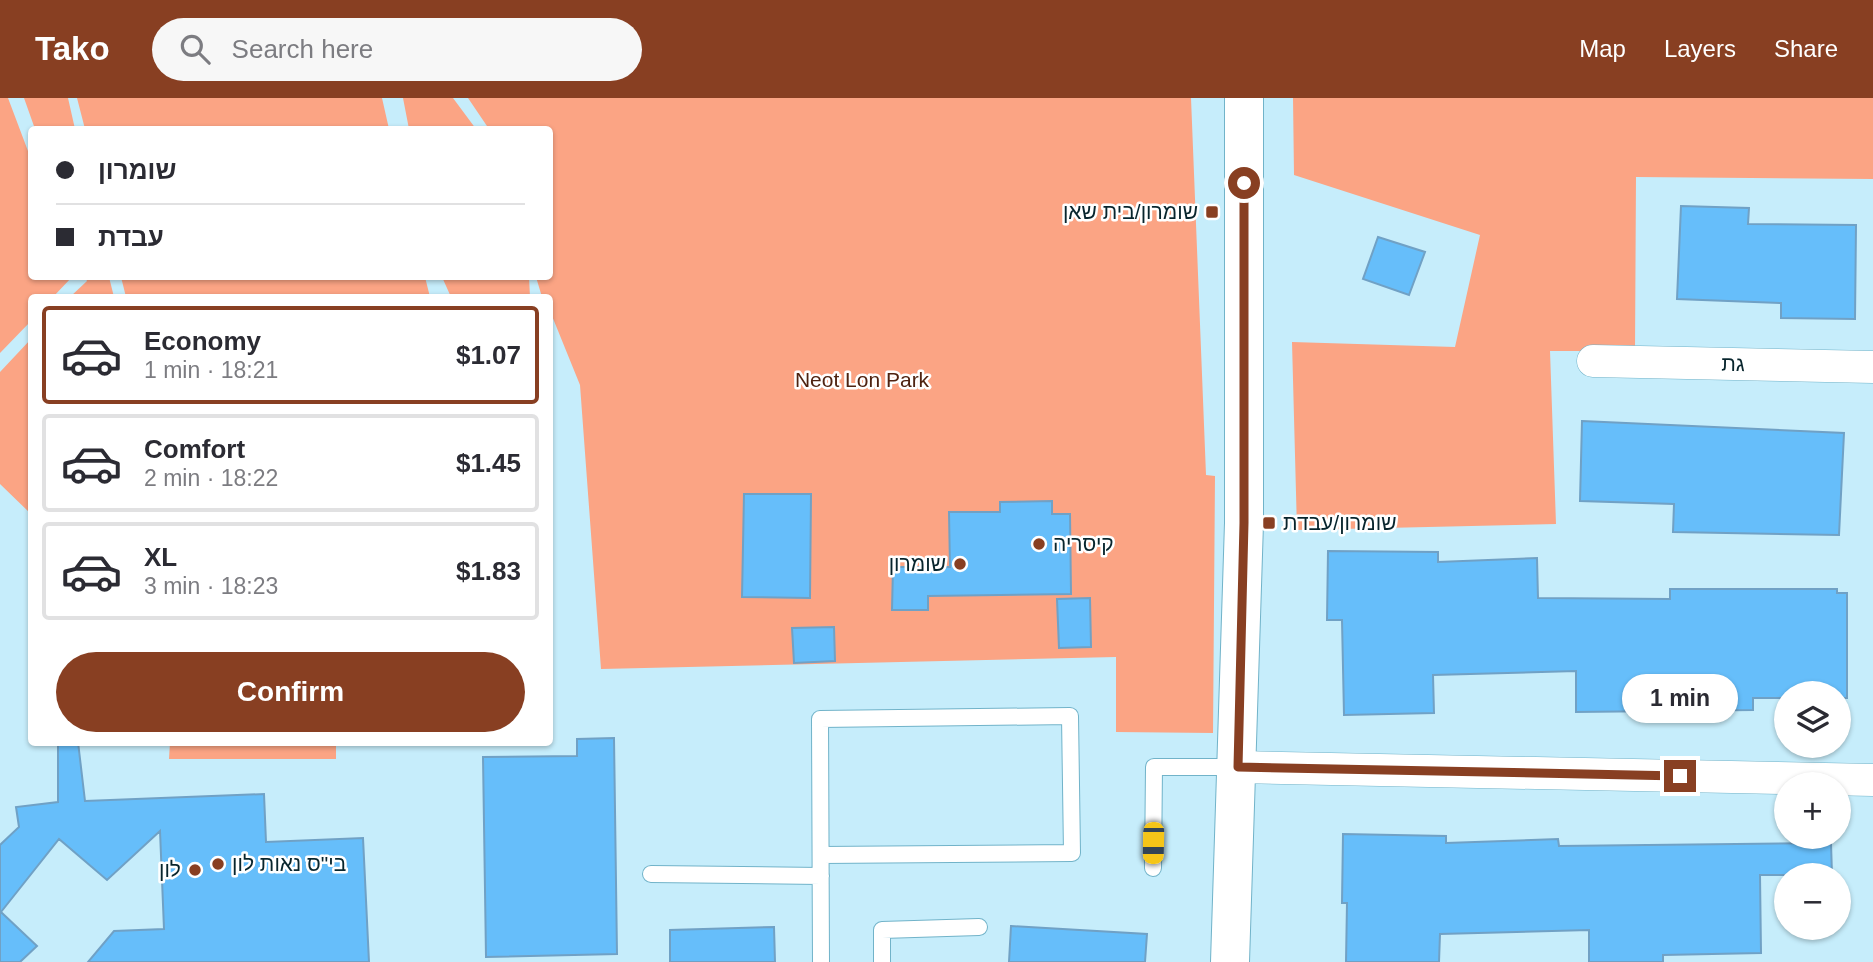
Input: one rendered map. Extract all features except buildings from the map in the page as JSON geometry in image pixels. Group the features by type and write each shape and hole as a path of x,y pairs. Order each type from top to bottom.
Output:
{"street":[{"path":"1230,962 1244,523 1244,98"},
{"name":"גת","path":"1593,361 1873,367"},
{"path":"1238,767 1873,780"}],"lane":[{"path":"821,855 1072,853 1070,716 820,719 821,962"},
{"path":"1153,868 1154,767 1238,767"},
{"path":"651,874 821,876"},
{"path":"882,962 882,930 979,927"}],"green space":[{"path":"0,98 8,98 28,151 28,280 69,280 56,294 28,294 28,324 0,353"},
{"path":"24,98 68,98 74,126 34,126"},
{"path":"77,98 382,98 388,126 84,126"},
{"path":"403,98 453,98 474,126 408,126"},
{"name":"Neot Lon Park","path":"468,98 1191,98 1206,475 1215,476 1213,733 1116,732 1116,657 601,669 580,385 553,318 553,294 541,294 537,280 553,280 553,126 487,126"},
{"path":"1293,98 1873,98 1873,179 1636,177 1635,351 1550,351 1556,524 1297,530 1292,342 1455,347 1480,235 1294,175"},
{"path":"110,280 113,294 73,294 87,281"},
{"path":"122,280 426,280 429,294 125,294"},
{"path":"443,280 529,280 530,294 450,294"},
{"path":"28,342 28,511 0,484 0,372"},
{"path":"170,746 336,746 336,759 169,759"}],"place":[{"name":"שומרון/בית שאן","path":"1212,212"},
{"name":"שומרון/עבדת","path":"1269,523"},
{"name":"קיסריה","path":"1039,544"},
{"name":"שומרון","path":"960,564"},
{"name":"בי\"ס נאות לון","path":"218,864"},
{"name":"לון","path":"195,870"}],"route":[{"path":"1244,183 1244,523 1238,767 1680,776"}]}
